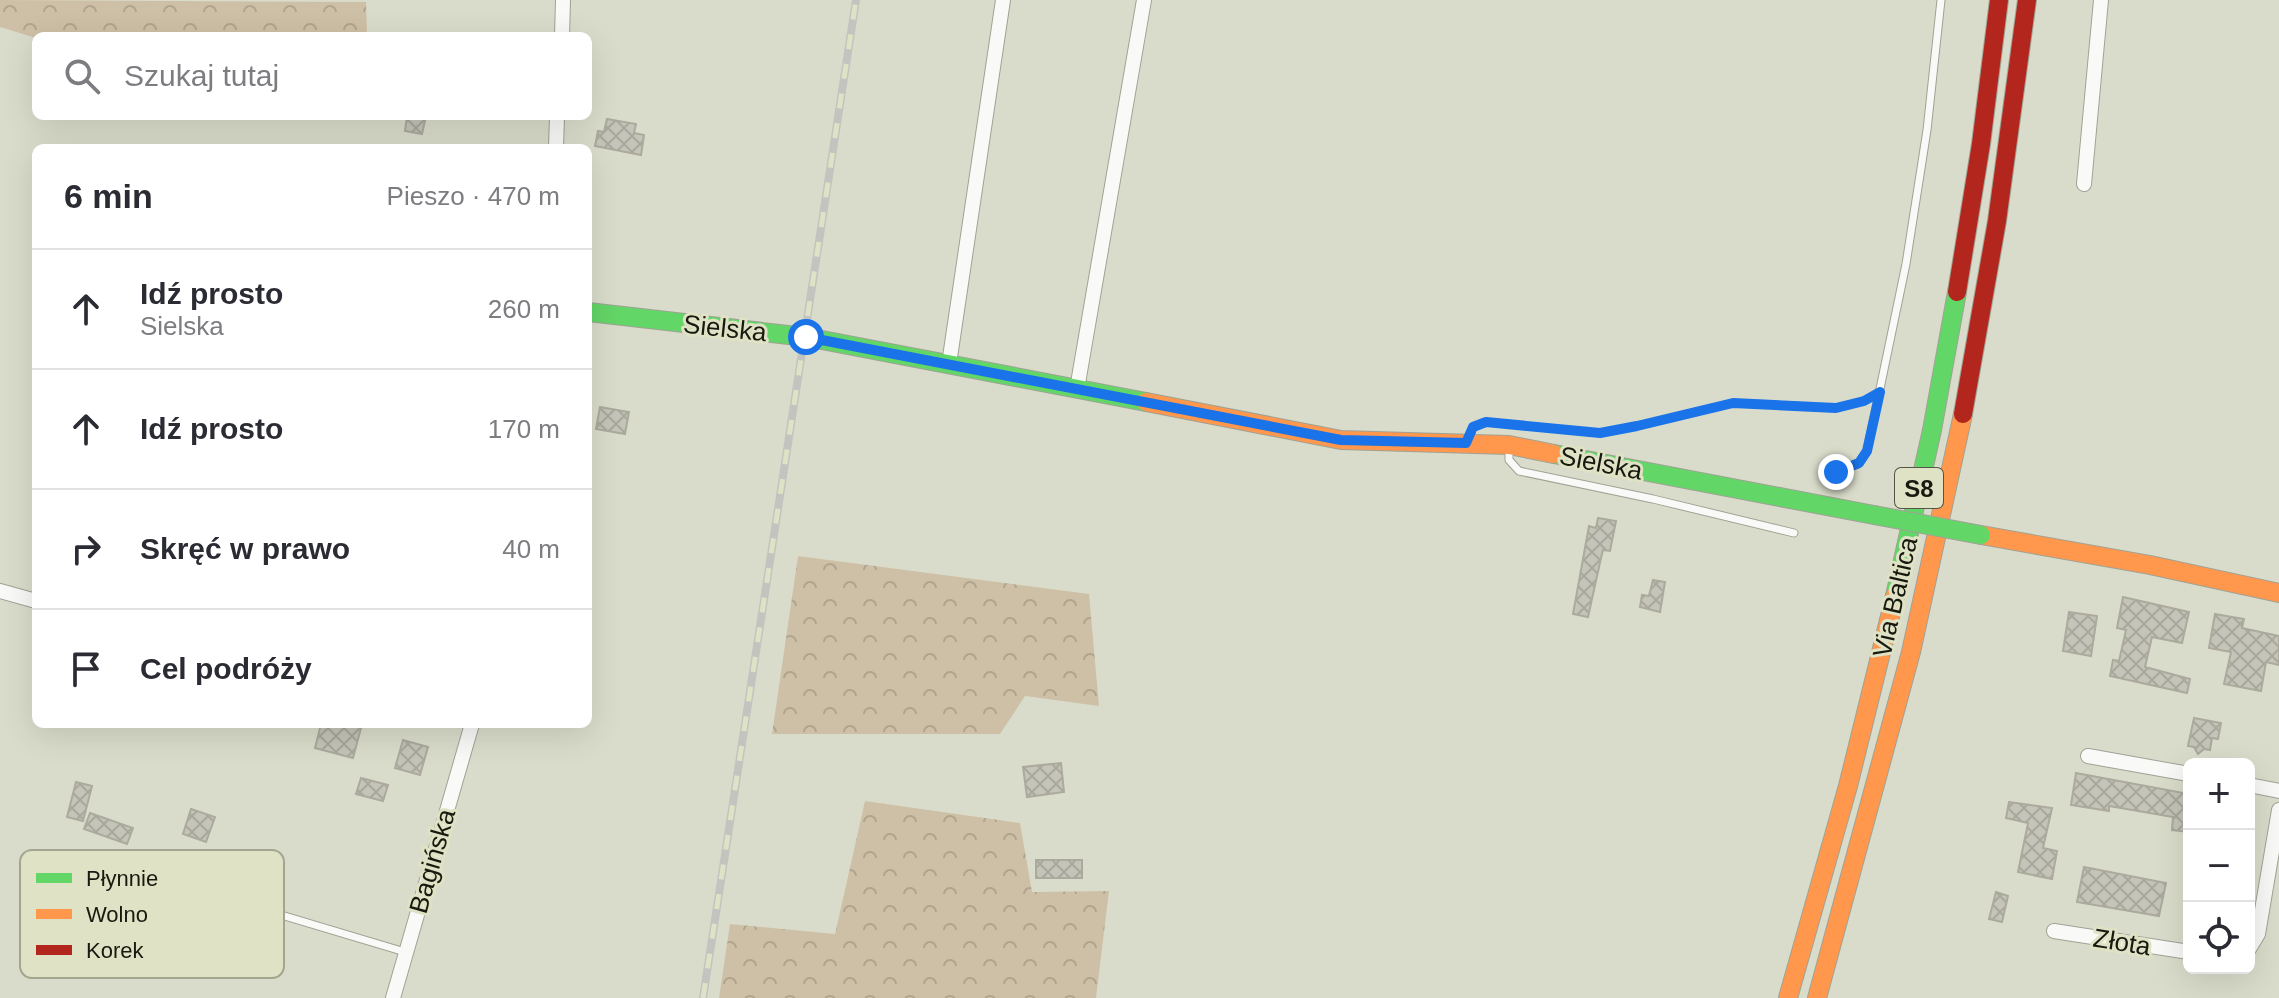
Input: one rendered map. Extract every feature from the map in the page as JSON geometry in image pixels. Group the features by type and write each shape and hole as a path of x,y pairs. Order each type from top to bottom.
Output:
{"main road":[{"name":"Via Baltica","path":"1788,998 1874,685 1922,473 1968,231 1999,0"},
{"name":"Via Baltica","path":"1817,998 1901,692 1958,444 2004,180 2027,0"},
{"name":"Sielska","path":"592,312 806,337 1341,440 1509,445 2150,565 2279,593"}],"street":[{"path":"562,32 563,0"},
{"path":"949,364 1003,0"},
{"path":"1077,389 1144,0"},
{"path":"2084,184 2101,0"},
{"path":"556,144 557,120"},
{"path":"0,591 32,600"},
{"name":"Bagińska","path":"393,998 469,728"},
{"path":"2088,756 2183,773"},
{"path":"2255,786 2279,791"},
{"path":"2255,939 2279,810"},
{"name":"Złota","path":"2054,931 2183,951"}],"lane":[{"path":"1836,472 1859,463 1867,451 1906,264 1927,130 1941,0"},
{"path":"1509,445 1509,460 1519,471 1794,533"},
{"path":"284,916 406,952"}],"path":[{"path":"1466,443 1473,427 1486,422 1600,433 1733,403 1836,408 1864,401 1880,392"}],"green space":[{"path":"0,0 366,2 367,32 32,32 32,37 0,27"},
{"path":"798,556 1089,594 1099,706 1025,696 1000,734 772,734"},
{"path":"865,801 1020,823 1032,892 1109,891 1096,998 719,998 730,924 835,934"}],"building":[{"path":"607,119 636,124 634,133 644,135 641,155 595,146 598,131 604,132"},
{"path":"406,120 425,120 422,134 405,131"},
{"path":"600,407 629,412 625,434 596,429"},
{"path":"1598,518 1616,521 1610,551 1603,550 1588,617 1573,614 1589,526 1596,528"},
{"path":"1653,580 1665,582 1660,612 1640,607 1642,595 1649,596"},
{"path":"2123,597 2189,612 2182,643 2152,637 2145,667 2190,679 2187,693 2110,676 2113,660 2119,661 2126,630 2117,628"},
{"path":"2069,612 2097,616 2091,656 2063,651"},
{"path":"2215,614 2244,619 2242,628 2279,636 2279,665 2266,662 2261,691 2224,684 2231,652 2209,648"},
{"path":"2194,718 2221,723 2218,739 2212,738 2210,750 2204,749 2198,754 2194,747 2188,746"},
{"path":"320,728 361,728 353,758 315,748"},
{"path":"403,740 428,747 420,775 395,768"},
{"path":"1061,763 1064,792 1027,797 1023,767"},
{"path":"2076,773 2183,793 2183,831 2172,830 2173,817 2109,806 2109,811 2071,805"},
{"path":"361,778 388,785 383,801 356,794"},
{"path":"76,782 92,786 83,821 67,817"},
{"path":"2009,802 2052,808 2043,848 2057,851 2052,879 2018,872 2028,823 2006,818"},
{"path":"191,809 215,817 206,842 183,834"},
{"path":"90,813 133,828 127,844 84,829"},
{"path":"1036,860 1082,860 1082,878 1036,878"},
{"path":"2084,867 2166,883 2159,916 2077,902"},
{"path":"1996,892 2008,896 2002,922 1989,919"}],"railway":[{"path":"703,998 856,0"}],"traffic: fast":[{"path":"1895,596 1932,430 1957,292"},
{"path":"592,312 806,337 1146,402"},
{"path":"1554,454 1874,515"},
{"path":"1874,515 1981,535"}],"traffic: slow":[{"path":"1146,402 1341,440 1509,445 1554,454"},
{"path":"1817,998 1911,652 1963,414"},
{"path":"1981,535 2150,565 2279,593"},
{"path":"1788,998 1848,786 1895,596"}],"traffic: jam":[{"path":"1957,292 1981,144 1999,0"},
{"path":"1963,414 1997,221 2027,0"}],"route":[{"path":"806,337 1364,442 1466,443 1473,427 1486,422 1600,433 1733,403 1836,408 1854,405 1880,392 1867,451 1859,463 1836,472"}]}
